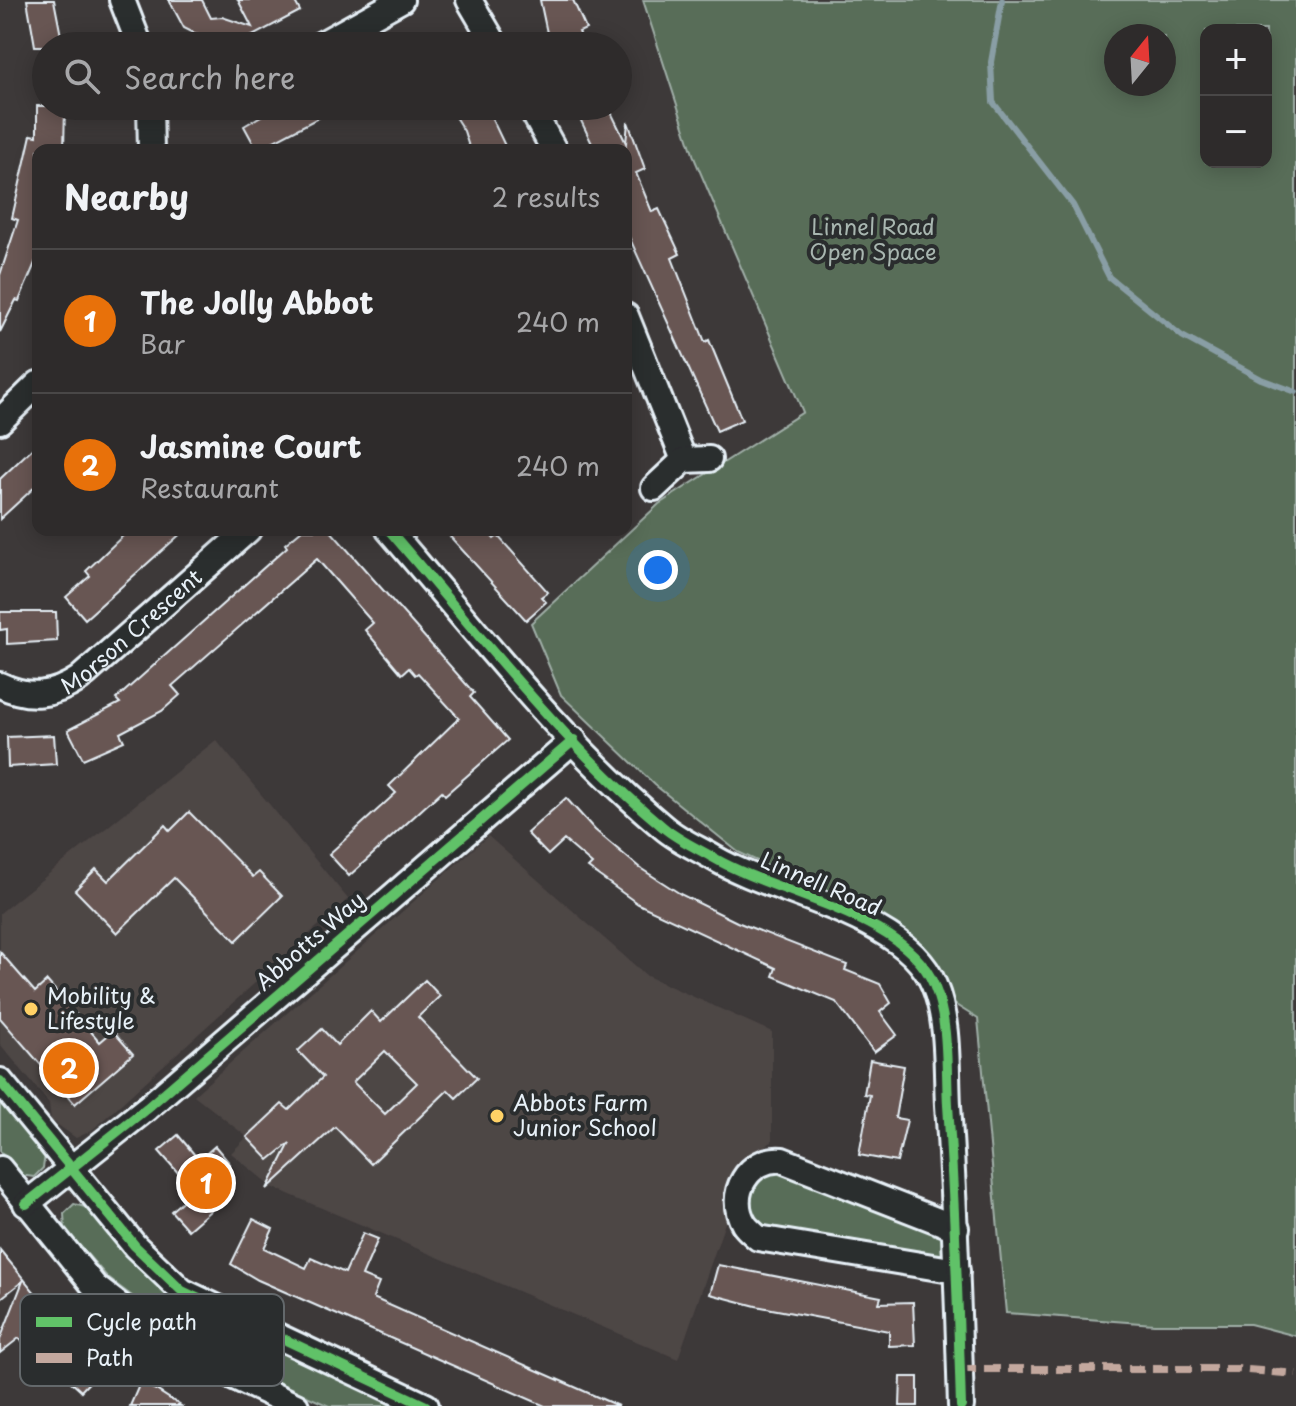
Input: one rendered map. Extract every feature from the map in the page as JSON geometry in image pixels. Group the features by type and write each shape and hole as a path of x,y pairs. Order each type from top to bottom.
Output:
{"street":[{"path":"122,0 135,32"},
{"path":"343,32 401,0"},
{"path":"469,0 488,32"},
{"path":"150,120 151,144"},
{"path":"538,120 551,144"},
{"path":"632,331 684,460"},
{"path":"0,421 32,390"},
{"path":"654,488 684,460 709,459"},
{"name":"Morson Crescent","path":"0,685 26,695 62,690 79,679 241,536"},
{"name":"Linnell Road","path":"394,536 574,740 665,829 749,876 875,926 902,943 935,986 943,1020 956,1228 961,1406"},
{"name":"Abbotts Way","path":"26,1204 189,1072 574,740"},
{"path":"0,1081 135,1246 188,1294"},
{"path":"956,1228 782,1160 767,1159 758,1164 746,1174 738,1195 744,1225 758,1238 957,1271"},
{"path":"0,1169 95,1287 104,1294"},
{"path":"284,1339 426,1406"},
{"path":"253,1386 296,1406"}],"shaded area":[{"path":"216,740 348,899 91,1131 76,1138 51,1120 49,1103 0,1044 0,913"},
{"name":"Abbots Farm Junior School","path":"488,836 647,976 772,1032 772,1142 751,1153 737,1166 727,1184 726,1220 678,1359 272,1187 231,1153 247,1137 194,1095"}],"green space":[{"name":"Linnel Road Open Space","path":"643,0 1296,0 1296,1336 1250,1324 1154,1324 1006,1313 978,1019 948,1000 933,960 901,928 738,852 655,785 561,695 531,623 625,536 632,536 632,529 659,504 803,412 695,160"},
{"path":"0,1098 45,1155 43,1168 34,1177 19,1175 0,1151"},
{"path":"771,1168 941,1229 946,1240 944,1252 936,1258 762,1231 748,1214 750,1179"},
{"path":"74,1204 85,1207 156,1285 171,1294 129,1294 108,1278 65,1229 64,1214"},
{"path":"284,1350 404,1406 329,1406 284,1386"}],"building":[{"path":"27,0 54,0 60,32 33,32"},
{"path":"169,0 202,0 211,18 222,17 252,27 238,0 294,0 300,11 260,32 192,32 184,28"},
{"path":"540,0 573,0 586,29 579,32 547,32"},
{"path":"37,120 65,120 64,144 32,144 32,270 19,301 16,300 0,332 0,275 18,220 12,218 31,135 37,136"},
{"path":"254,120 314,120 268,144 254,144 244,126"},
{"path":"457,120 493,120 504,144 468,144"},
{"path":"581,120 615,120 626,143 628,122 645,169 636,173 652,212 659,209 680,254 672,258 705,342 709,340 742,420 717,431 632,243 632,144 592,144"},
{"path":"32,449 32,490 0,519 0,479"},
{"path":"123,536 178,536 85,619 66,597 90,576 86,571"},
{"path":"295,536 335,536 474,693 470,697 508,740 445,795 442,791 349,876 329,854 396,793 389,786 459,718 418,673 415,675 409,668 402,674 365,630 373,623 317,559 172,686 180,695 162,711 120,733 124,741 83,759 68,730 120,703 116,699 287,547 285,544"},
{"path":"449,536 491,536 494,539 498,536 548,592 541,597 546,602 526,620"},
{"path":"0,612 56,612 57,641 7,644 7,629 0,630"},
{"path":"54,735 56,764 8,767 7,737"},
{"path":"566,798 595,830 640,868 682,895 737,922 847,965 845,970 880,984 891,1003 880,1012 897,1035 874,1052 836,1002 773,976 776,968 638,904 588,868 592,864 564,840 548,855 527,833"},
{"path":"189,812 253,877 259,872 282,896 236,941 174,878 117,933 75,890 96,869 108,881 165,825 170,831"},
{"path":"0,952 35,992 47,981 100,1042 113,1031 133,1054 75,1104 0,1018"},
{"path":"425,980 440,996 418,1017 477,1078 456,1098 448,1090 371,1164 335,1127 267,1189 290,1143 269,1160 247,1137 282,1104 289,1110 323,1077 298,1051 322,1029 337,1045 371,1011 381,1022","holes":["385,1051 417,1083 385,1114 353,1082"]},
{"path":"870,1060 904,1066 895,1118 907,1120 897,1162 859,1155 870,1095 864,1094"},
{"path":"178,1135 199,1160 215,1146 230,1164 218,1175 232,1192 188,1230 171,1211 194,1191 159,1151"},
{"path":"253,1219 273,1229 264,1248 306,1268 311,1258 345,1273 363,1233 378,1239 362,1276 379,1283 373,1298 618,1406 545,1406 258,1280 231,1264"},
{"path":"0,1250 36,1294 20,1294 20,1339 0,1353 0,1340 23,1281 0,1299"},
{"path":"718,1265 881,1297 879,1303 913,1302 915,1345 889,1346 889,1331 756,1306 710,1294"},
{"path":"901,1377 918,1377 918,1406 900,1406"},
{"path":"139,1386 147,1386 181,1406 130,1406"}],"waterway":[{"path":"1002,0 991,62 993,102 1073,205 1109,277 1182,336 1261,379 1296,392"}],"marked path":[{"path":"960,1369 1237,1369 1296,1374"}],"cycle path":[{"path":"394,536 555,722 663,827 740,871 869,924 897,941 919,961 934,985 944,1029 961,1406"},
{"path":"26,1204 147,1108 574,740"},
{"path":"0,1081 135,1246 188,1294"},
{"path":"284,1339 426,1406"}],"place":[{"name":"Mobility & Lifestyle","path":"31,1009"},
{"name":"Jasmine Court","path":"69,1068"},
{"name":"Abbots Farm Junior School","path":"497,1116"},
{"name":"The Jolly Abbot","path":"206,1183"}]}
